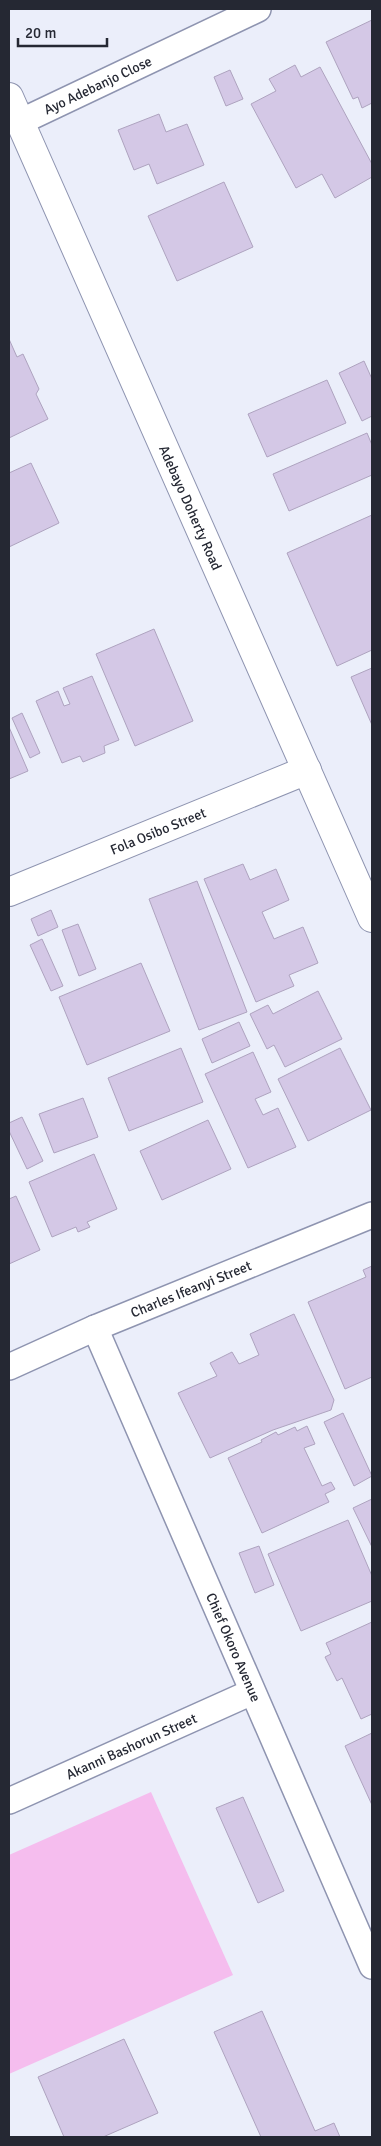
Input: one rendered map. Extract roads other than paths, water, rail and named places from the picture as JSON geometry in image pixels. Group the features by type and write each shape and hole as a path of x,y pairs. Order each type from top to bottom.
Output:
{"street":[{"name":"Ayo Adebanjo Close","path":"20,122 258,9"},
{"name":"Adebayo Doherty Road","path":"9,97 372,918"},
{"name":"Fola Osibo Street","path":"9,892 307,770"},
{"name":"Charles Ifeanyi Street","path":"9,1367 96,1328 372,1215"},
{"name":"Chief Okoro Avenue","path":"96,1328 372,1966"},
{"name":"Akanni Bashorun Street","path":"9,1801 252,1692"}]}
